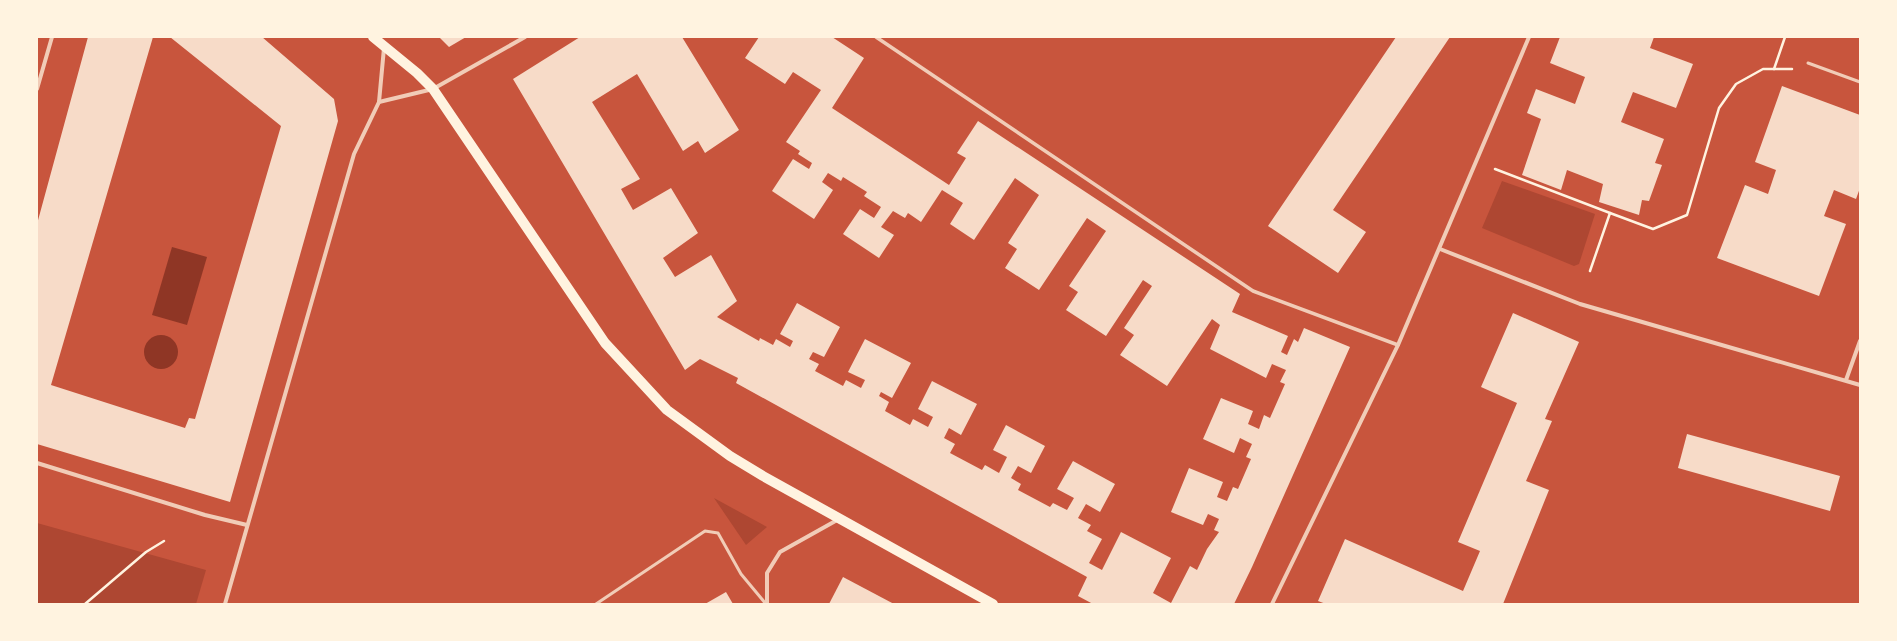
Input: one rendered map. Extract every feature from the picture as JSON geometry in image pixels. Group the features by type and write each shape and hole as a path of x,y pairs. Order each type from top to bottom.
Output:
{"main road":[{"path":"373,37 417,73 433,89 605,343 667,410 730,456 993,604"}],"street":[{"path":"37,89 52,37"},
{"path":"379,102 433,89 525,37"},
{"path":"876,37 1253,291 1398,345"},
{"path":"1272,604 1398,345 1529,37"},
{"path":"225,604 354,154 379,102 384,47"},
{"path":"1440,249 1580,304 1860,385"},
{"path":"1846,380 1860,341"},
{"path":"37,463 205,515 247,525"},
{"path":"766,604 767,573 780,552 841,518"}],"lane":[{"path":"1808,63 1860,82"},
{"path":"596,604 705,531 718,533 741,574 766,604"}],"path":[{"path":"1774,69 1785,37"},
{"path":"1494,169 1653,229 1687,215 1719,108 1736,84 1763,69 1798,69"},
{"path":"1590,271 1610,213"},
{"path":"85,604 146,552 164,541"}],"shaded area":[{"path":"1502,181 1595,214 1579,264 1574,266 1482,228"},
{"path":"172,247 207,257 187,325 152,315"},
{"path":"158,335 164,335 168,336 175,342 178,352 177,359 171,366 164,369 158,369 154,368 147,362 144,355 144,349 145,345 151,338"},
{"path":"714,498 767,527 746,545"},
{"path":"37,523 206,570 196,604 37,604"}],"building":[{"path":"88,37 153,37 51,385 185,428 189,418 195,419 281,126 170,37 262,37 334,99 338,121 230,502 37,444 37,224"},
{"path":"439,37 466,37 449,47"},
{"path":"580,37 682,37 739,130 705,153 698,141 683,151 637,74 592,102 640,179 621,189 633,210 671,188 698,233 663,258 675,277 711,255 737,301 717,317 759,341 760,338 773,345 776,339 790,347 793,341 780,334 797,303 840,327 824,357 813,352 809,359 819,364 815,371 843,386 846,380 861,388 865,380 848,372 865,339 911,363 892,398 881,392 879,396 889,402 885,411 910,425 913,419 928,427 933,417 918,409 932,381 977,404 961,435 949,428 944,438 955,444 950,453 982,470 985,465 999,473 1007,457 993,450 1006,425 1045,446 1031,473 1018,466 1011,478 1021,484 1018,490 1050,507 1053,503 1067,510 1074,498 1057,489 1073,461 1115,484 1100,512 1086,504 1078,518 1091,525 1087,531 1102,539 1089,563 1102,570 1121,532 1171,558 1153,593 1171,603 1190,566 1197,570 1207,549 1219,532 1214,530 1219,519 1208,514 1203,525 1171,512 1189,468 1223,482 1217,497 1227,501 1233,487 1238,489 1251,459 1246,457 1252,444 1240,438 1234,453 1203,439 1221,398 1253,411 1248,424 1259,429 1264,415 1270,418 1285,384 1280,382 1286,370 1272,364 1266,378 1210,349 1220,325 1212,319 1167,386 1120,355 1134,335 1124,328 1152,286 1143,280 1106,336 1066,310 1078,292 1069,286 1106,231 1087,218 1039,290 1005,268 1017,249 1008,243 1039,195 1015,178 974,240 950,224 963,203 942,190 921,222 908,213 905,218 893,211 881,227 894,235 879,258 843,234 860,209 874,218 881,207 864,196 867,192 843,177 841,181 828,173 822,182 833,190 814,219 772,191 793,159 809,169 812,163 798,154 800,151 786,142 821,90 793,72 785,84 745,58 759,37 832,37 864,58 832,108 949,185 966,158 957,153 978,121 1240,294 1232,312 1288,336 1281,352 1287,355 1294,339 1298,342 1304,328 1350,347 1234,604 1093,604 1078,596 1087,577 736,383 738,378 700,359 685,370 513,79"},
{"path":"1396,37 1450,37 1333,210 1366,232 1338,273 1268,226"},
{"path":"1560,37 1654,37 1650,48 1693,64 1676,108 1633,92 1621,122 1664,139 1655,163 1662,165 1649,201 1642,200 1639,215 1599,202 1603,184 1567,170 1561,190 1522,175 1541,119 1527,113 1536,89 1575,104 1585,77 1550,63"},
{"path":"1782,86 1860,115 1860,188 1856,199 1834,190 1824,216 1846,224 1819,296 1717,258 1745,185 1768,194 1776,170 1755,162"},
{"path":"1513,313 1579,342 1545,419 1552,421 1526,481 1549,490 1503,604 1326,604 1318,601 1345,539 1463,591 1480,551 1458,542 1517,403 1481,387"},
{"path":"1687,434 1840,476 1830,511 1678,468"},
{"path":"843,577 894,604 829,604"},
{"path":"726,592 733,604 705,604"}]}
